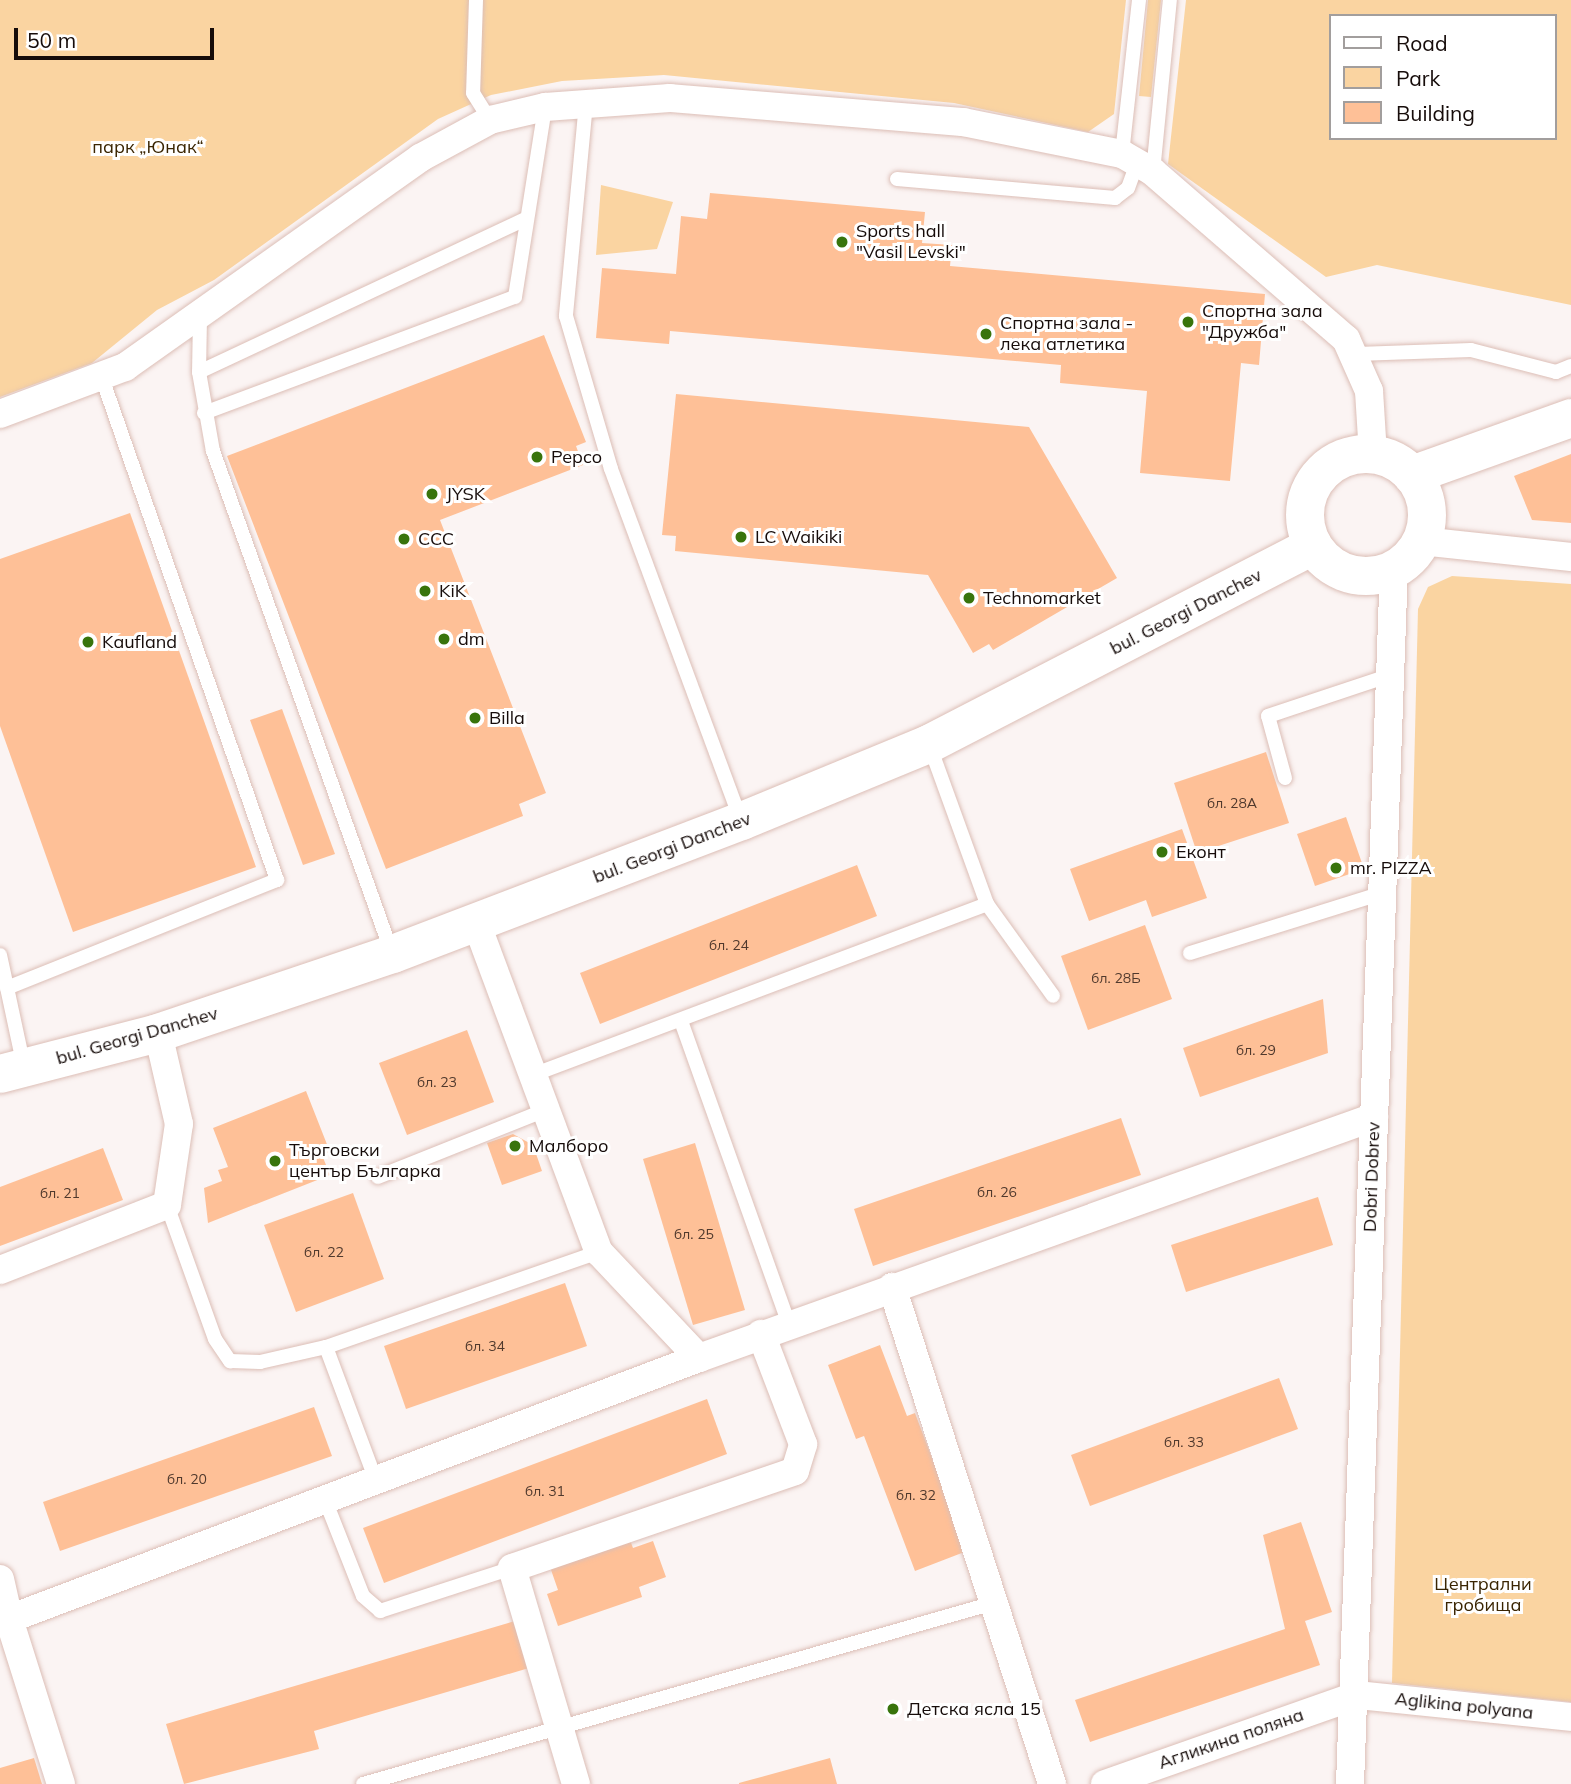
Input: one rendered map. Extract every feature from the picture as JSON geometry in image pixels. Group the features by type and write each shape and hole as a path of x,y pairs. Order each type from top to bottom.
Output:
{"main road":[{"path":"1412,475 1571,418"},
{"path":"1373,454 1412,475 1426,502 1421,541 1394,569 1349,574 1313,546 1304,519 1314,482 1345,457 1373,454"},
{"name":"bul. Georgi Danchev","path":"12,1071 158,1033 393,954 742,821 929,744 1313,546"}],"street":[{"path":"0,414 102,378 200,317 420,158 490,120 545,107 586,103 753,102 963,122 1137,163 1330,321 1357,354 1368,391 1373,454"},
{"path":"1421,541 1571,557"},
{"name":"Dobri Dobrev","path":"1350,1784 1357,1695 1379,894 1394,569"},
{"path":"476,922 535,1074 599,1252 699,1358"},
{"path":"0,1270 167,1205 180,1124 158,1033"},
{"path":"5,1621 324,1497 761,1334 1374,1117"},
{"path":"891,1287 997,1602 1052,1784"},
{"path":"576,1784 512,1568 795,1471 803,1444 761,1334"},
{"path":"0,1579 5,1621 61,1784"},
{"name":"Aglikina polyana","path":"1357,1695 1571,1717"},
{"name":"Агликина поляна","path":"1105,1784 1357,1695"}],"lane":[{"path":"476,0 473,93 490,120"},
{"path":"1137,163 1139,0"},
{"path":"897,179 1115,198 1128,188 1137,163 1170,0"},
{"path":"586,103 566,316 611,469 742,821"},
{"path":"204,412 496,309 515,298 521,281 524,220 545,107"},
{"path":"199,372 524,220"},
{"path":"200,317 199,372 204,412 393,954"},
{"path":"1357,354 1471,350 1556,372 1571,366"},
{"path":"6,988 278,880 102,378"},
{"path":"1285,778 1268,716 1388,676"},
{"path":"929,744 987,904 1053,996"},
{"path":"1190,953 1379,894"},
{"path":"535,1074 987,904"},
{"path":"0,955 6,988 12,1071"},
{"path":"681,1021 789,1325"},
{"path":"378,1177 548,1109"},
{"path":"167,1205 215,1339 230,1360 260,1362 326,1347 599,1252"},
{"path":"326,1347 375,1478"},
{"path":"324,1497 363,1596 380,1611 512,1568"},
{"path":"363,1784 997,1602"}],"green space":[{"name":"парк „Юнак“","path":"0,0 1126,0 1114,114 1088,132 954,103 664,75 562,81 491,95 438,119 214,280 157,310 92,363 0,397"},
{"path":"1148,0 1161,0 1151,97 1139,96"},
{"path":"1186,0 1571,0 1571,305 1377,265 1326,277 1168,164"},
{"path":"601,185 673,202 657,249 596,255"},
{"name":"Централни гробища","path":"1452,576 1571,584 1571,1702 1392,1683 1418,609 1428,587"}],"building":[{"name":"Спортна зала - лека атлетика","path":"710,193 925,212 922,243 952,245 950,266 1265,294 1259,365 1241,363 1230,481 1140,473 1147,391 1060,383 1061,365 670,331 669,344 596,338 602,268 676,274 681,216 707,219"},
{"path":"544,335 586,442 576,446 583,465 440,520 546,793 519,804 523,816 386,869 227,456"},
{"path":"676,394 1029,427 1117,578 993,650 989,644 973,653 928,575 675,551 676,536 662,535"},
{"path":"1571,454 1571,523 1532,520 1514,476"},
{"name":"Kaufland","path":"130,513 256,867 73,932 0,726 0,559"},
{"path":"282,709 335,854 303,865 250,720"},
{"path":"1266,752 1289,823 1197,853 1174,783"},
{"path":"1346,817 1364,869 1315,886 1297,834"},
{"path":"1182,829 1207,898 1152,917 1146,900 1089,921 1070,869"},
{"path":"857,865 877,916 600,1024 580,973"},
{"path":"1145,925 1172,999 1088,1030 1061,956"},
{"path":"1323,999 1328,1053 1200,1097 1183,1048"},
{"path":"467,1030 494,1102 407,1135 379,1063"},
{"name":"Търговски център Българка","path":"306,1091 330,1152 322,1155 330,1175 208,1223 204,1188 222,1181 218,1170 228,1167 213,1128"},
{"path":"1121,1118 1141,1175 873,1266 854,1209"},
{"path":"513,1134 533,1145 542,1171 502,1185 487,1143"},
{"path":"695,1143 745,1310 693,1325 643,1159"},
{"path":"103,1148 123,1200 0,1246 0,1187"},
{"path":"353,1193 384,1279 296,1312 264,1225"},
{"path":"1318,1197 1333,1245 1186,1292 1171,1245"},
{"path":"565,1283 587,1346 406,1409 384,1346"},
{"path":"880,1345 907,1416 915,1413 967,1551 915,1571 864,1436 856,1439 828,1365"},
{"path":"1279,1378 1298,1429 1090,1506 1071,1455"},
{"path":"707,1399 727,1454 384,1583 363,1528"},
{"path":"314,1407 332,1456 60,1551 43,1502"},
{"path":"1301,1522 1332,1612 1305,1621 1320,1665 1090,1742 1075,1700 1285,1629 1263,1535"},
{"path":"630,1540 633,1548 653,1541 666,1577 639,1587 642,1597 558,1626 547,1594 558,1590 550,1567"},
{"path":"515,1621 529,1668 314,1731 319,1749 184,1784 166,1724"},
{"path":"34,1758 42,1784 0,1784 0,1768"},
{"path":"830,1758 837,1784 739,1784 739,1783"}],"place":[{"name":"Sports hall \"Vasil Levski\"","path":"842,242"},
{"name":"Спортна зала \"Дружба\"","path":"1188,322"},
{"name":"Спортна зала - лека атлетика","path":"986,334"},
{"name":"Pepco","path":"537,457"},
{"name":"JYSK","path":"432,494"},
{"name":"LC Waikiki","path":"741,537"},
{"name":"CCC","path":"404,539"},
{"name":"KiK","path":"425,591"},
{"name":"Technomarket","path":"969,598"},
{"name":"dm","path":"444,639"},
{"name":"Kaufland","path":"88,642"},
{"name":"Billa","path":"475,718"},
{"name":"Еконт","path":"1162,852"},
{"name":"mr. PIZZA","path":"1336,868"},
{"name":"Малборо","path":"515,1146"},
{"name":"Търговски център Българка","path":"275,1161"},
{"name":"Детска ясла 15","path":"893,1709"}]}
